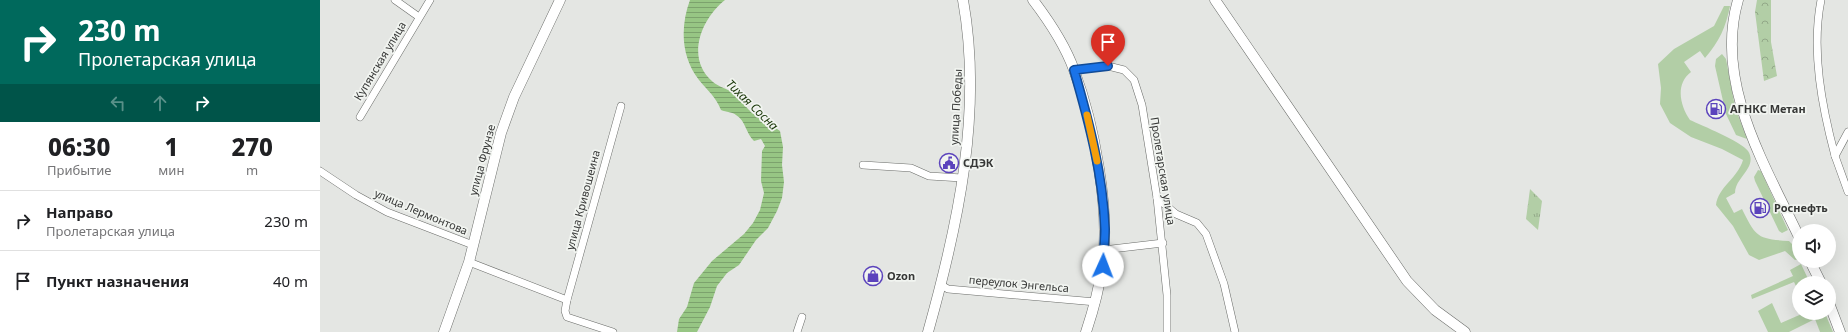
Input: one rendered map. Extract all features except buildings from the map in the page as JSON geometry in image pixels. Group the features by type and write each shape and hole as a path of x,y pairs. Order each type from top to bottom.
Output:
{"main road":[{"name":"улица Фрунзе","path":"444,332 469,262 501,133 511,104 560,0"},
{"name":"улица Победы","path":"928,332 941,285 962,178 970,95 970,54 963,0"},
{"path":"1033,0 1057,34 1074,70 1090,127 1100,174 1105,230 1103,266 1096,302 1086,332"},
{"path":"1216,0 1408,281 1435,310 1465,332"},
{"path":"1738,0 1733,34 1733,61 1736,84 1743,112 1762,158 1793,224"},
{"path":"1835,320 1840,332"}],"street":[{"name":"Купянская улица","path":"394,0 419,17"},
{"name":"Купянская улица","path":"360,117 430,0"},
{"path":"1821,0 1818,30 1819,76 1824,115 1835,156 1848,192"},
{"name":"Пролетарская улица","path":"1074,70 1108,66 1124,70 1134,80 1142,105 1163,243 1167,332"},
{"name":"улица Кривошеина","path":"613,332 567,317 565,311 621,106"},
{"path":"1835,156 1848,132"},
{"path":"863,165 911,168 929,176 962,178"},
{"name":"улица Лермонтова","path":"320,172 356,195 387,212 473,246"},
{"path":"1157,198 1176,214 1197,223 1206,234 1224,284 1235,332"},
{"path":"1103,250 1163,243"},
{"path":"469,262 567,300"},
{"name":"переулок Энгельса","path":"941,285 948,289 1096,302"},
{"path":"797,332 802,317"}],"green space":[{"path":"1757,0 1771,0 1771,42 1777,76 1764,81 1755,12"},
{"path":"1724,6 1730,6 1721,34 1705,58 1700,51 1684,62 1691,72 1686,77 1681,89 1684,108 1690,120 1738,143 1748,151 1751,160 1749,166 1738,183 1735,193 1726,198 1734,213 1742,209 1751,226 1759,235 1770,239 1789,241 1792,244 1792,257 1785,251 1759,260 1749,255 1733,226 1716,205 1720,193 1737,172 1743,160 1722,149 1691,137 1670,123 1660,104 1661,88 1658,64 1674,49 1714,26"},
{"path":"1722,54 1726,59 1735,107 1747,139 1736,135 1726,114 1715,66 1716,59"},
{"path":"1758,170 1761,171 1788,230 1782,233 1779,231 1755,181 1754,177"},
{"path":"1530,189 1542,201 1538,230 1526,219"},
{"path":"1794,268 1803,268 1807,276 1793,276 1790,270"},
{"path":"1792,276 1792,283 1752,299 1751,295"},
{"path":"1772,303 1781,323 1792,318 1792,320 1813,320 1789,332 1768,332 1758,311"},
{"path":"1815,320 1828,320 1833,332 1820,332"}],"shaded area":[{"path":"690,0 725,0 716,8 703,28 698,51 700,62 704,73 713,82 735,94 752,113 780,131 783,147 782,165 784,182 782,198 768,228 756,240 739,265 727,273 717,286 710,307 697,332 677,332 679,319 687,307 694,283 712,261 744,234 753,223 760,210 764,193 761,181 762,151 765,146 761,139 754,141 739,118 733,113 721,110 714,98 693,71 689,62 684,42 684,31"}],"slow traffic":[{"path":"1087,115 1097,161"}],"place":[{"name":"АГНКС Метан","path":"1716,109"},
{"name":"СДЭК","path":"949,163"},
{"name":"Роснефть","path":"1760,208"},
{"name":"Ozon","path":"873,276"}],"route":[{"path":"1103,266 1105,230 1100,174 1090,127 1074,70 1095,66 1108,66"}],"water label":[{"name":"Тихая Сосна","path":"752,105"}]}
